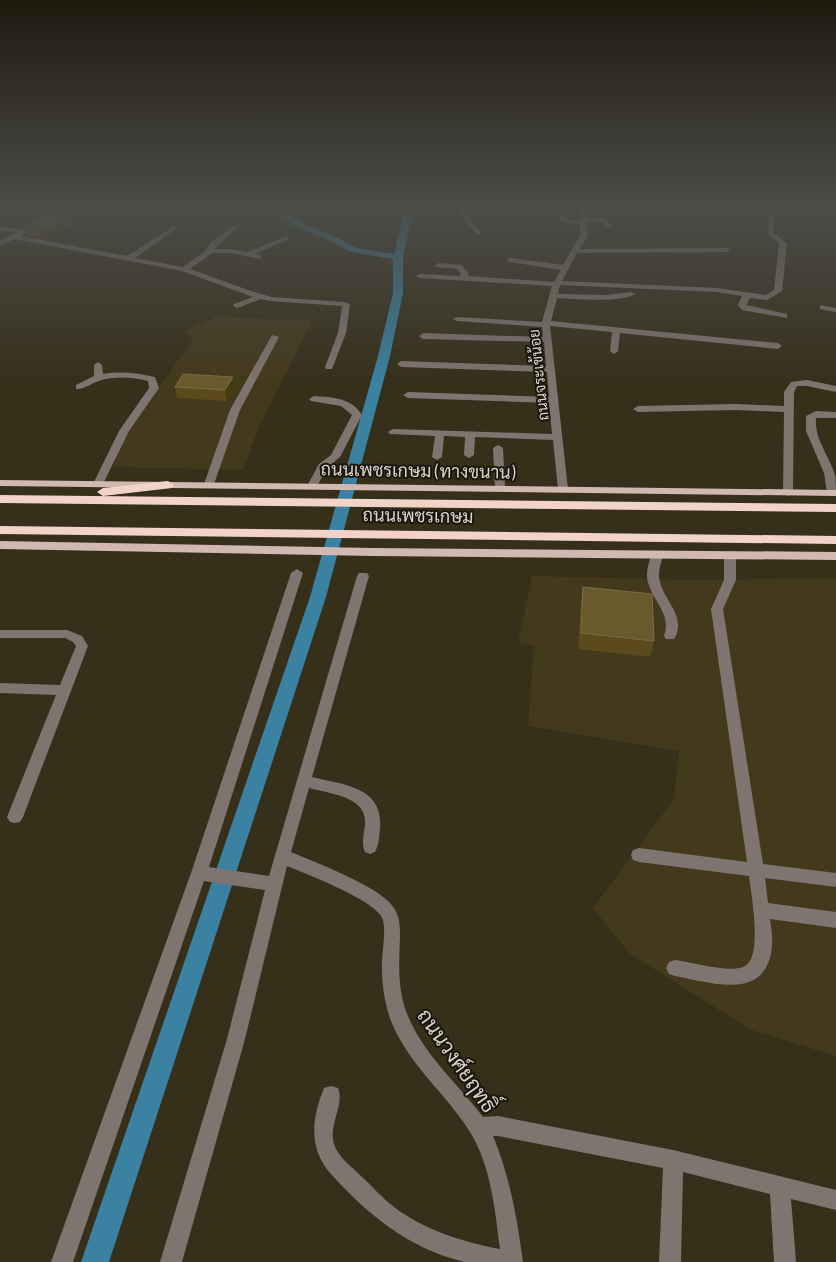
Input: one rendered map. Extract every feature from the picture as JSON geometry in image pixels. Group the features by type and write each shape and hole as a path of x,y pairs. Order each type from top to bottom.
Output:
{"highway":[{"path":"42,500 76,494 168,485"},
{"name":"ถนนเพชรเกษม","path":"0,499 836,508"},
{"name":"ถนนเพชรเกษม","path":"3,530 315,532 836,540"}],"main road":[{"name":"ถนนเพชรเกษม (ทางขนาน)","path":"0,483 209,484 834,493"},
{"path":"0,546 373,552 836,556"}],"street":[{"path":"168,266 184,269 261,296 282,300 344,304 346,306 342,333 329,367"},
{"path":"184,269 188,266"},
{"path":"448,266 459,267 465,274 463,278"},
{"path":"551,266 566,268"},
{"path":"420,276 681,292 717,290 770,298 778,291 781,266"},
{"name":"ถนนจระเข้น้อย","path":"563,489 546,340 546,324 557,283 566,268"},
{"path":"553,296 631,294"},
{"path":"747,295 742,303 745,308 784,316"},
{"path":"237,306 261,296"},
{"path":"823,307 836,310"},
{"path":"457,319 546,324 778,346"},
{"path":"614,351 616,330"},
{"path":"658,334 659,338 663,341 721,349"},
{"path":"209,484 235,410 275,336"},
{"path":"423,336 546,340"},
{"path":"400,364 549,369"},
{"path":"98,365 99,378"},
{"path":"79,388 85,383 99,378 138,376 152,379 154,384 151,393 124,431 98,484"},
{"path":"788,493 789,392 794,384 807,383 836,390"},
{"path":"408,395 554,400"},
{"path":"314,399 343,403 350,406 357,415 335,457 323,466 316,486"},
{"path":"638,409 736,407 789,409"},
{"path":"834,493 832,472 811,434 810,419 811,416 816,414 836,416"},
{"path":"393,432 558,437"},
{"path":"437,457 440,433"},
{"path":"469,455 470,434"},
{"path":"498,448 500,488"},
{"path":"657,555 654,583 666,604 671,619 673,630 670,636"},
{"path":"675,968 730,977 742,976 751,973 760,963 764,945 717,609 719,600 727,588 731,577 730,555"},
{"path":"62,1262 206,874 297,573"},
{"path":"172,1262 236,1039 282,856 363,576"},
{"path":"0,634 67,634 78,639 82,646 15,817"},
{"path":"0,688 66,690"},
{"path":"304,781 355,794 368,803 373,821 370,847"},
{"path":"639,855 836,880"},
{"name":"ถนนวงศ์ยฤทธิ์","path":"282,856 374,899 389,912 391,924 390,963 393,992 400,1020 437,1076 478,1127 490,1154 498,1181 507,1225 511,1262"},
{"path":"206,874 275,884"},
{"path":"760,910 836,920"},
{"path":"331,1095 322,1133 324,1146 334,1163 371,1200 391,1218 417,1232 475,1255 511,1262"},
{"path":"478,1127 498,1126 673,1160 836,1200"},
{"path":"670,1262 673,1160"},
{"path":"780,1186 785,1262"}],"shaded area":[{"path":"220,315 312,321 259,427 243,470 113,467 124,438 193,339 185,331"},
{"path":"532,576 697,580 836,578 836,1056 751,1030 630,954 593,908 674,799 679,751 528,726 534,646 518,642"}],"building":[{"path":"183,374 233,377 225,390 175,387"},
{"path":"583,587 652,594 654,641 581,633"}],"waterway":[{"path":"95,1262 318,597 384,356 398,293 398,266"}]}
